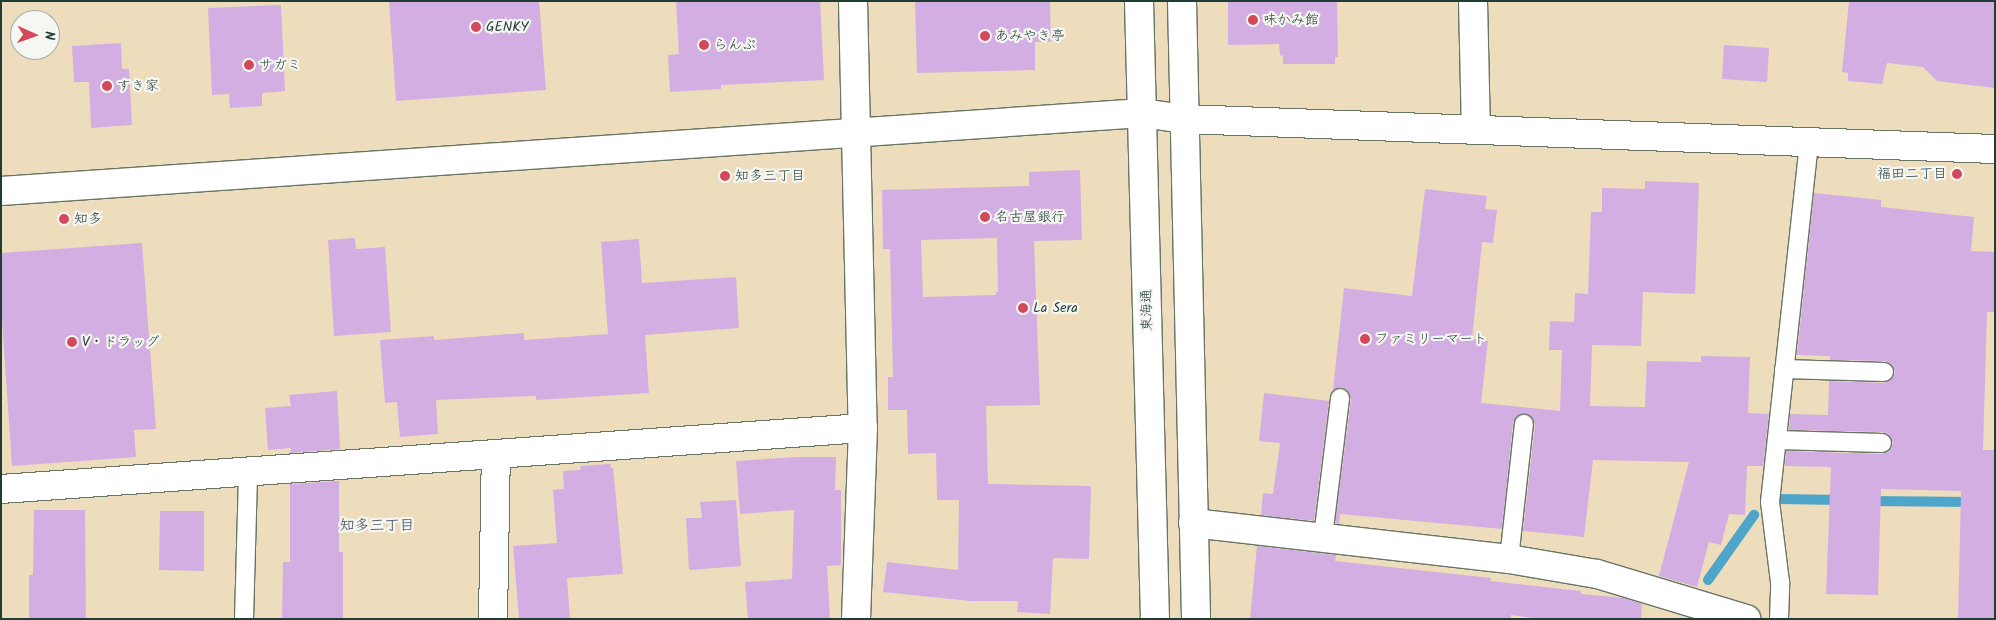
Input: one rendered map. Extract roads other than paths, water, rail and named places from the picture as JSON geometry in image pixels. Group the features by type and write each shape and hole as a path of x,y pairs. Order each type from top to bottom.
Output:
{"street":[{"path":"854,1 863,428 856,619"},
{"name":"東海通","path":"1139,1 1155,619"},
{"path":"1182,1 1196,619"},
{"path":"1473,1 1476,130"},
{"path":"1,191 1142,113 1184,118 1995,149"},
{"path":"1,489 863,428"},
{"path":"493,619 496,454"},
{"path":"1193,523 1509,559 1597,574 1746,619"}],"lane":[{"path":"1779,619 1780,582 1770,502 1809,142"},
{"path":"1784,369 1884,372"},
{"path":"1323,537 1340,398"},
{"path":"1509,559 1524,424"},
{"path":"1777,440 1882,443"},
{"path":"244,619 248,472"}],"waterway":[{"path":"1780,499 1841,500"},
{"path":"1868,501 1974,502"},
{"path":"1708,580 1754,515"}],"place":[{"name":"味かみ館","path":"1253,20"},
{"name":"GENKY","path":"476,27"},
{"name":"あみやき亭","path":"985,36"},
{"name":"らんぷ","path":"704,45"},
{"name":"サガミ","path":"249,65"},
{"name":"すき家","path":"107,86"},
{"name":"福田二丁目","path":"1957,174"},
{"name":"知多三丁目","path":"725,176"},
{"name":"名古屋銀行","path":"985,217"},
{"name":"知多","path":"64,219"},
{"name":"La Sera","path":"1023,308"},
{"name":"ファミリーマート","path":"1365,339"},
{"name":"V・ドラッグ","path":"72,342"}],"district":[{"name":"知多三丁目","path":"377,527"}]}
